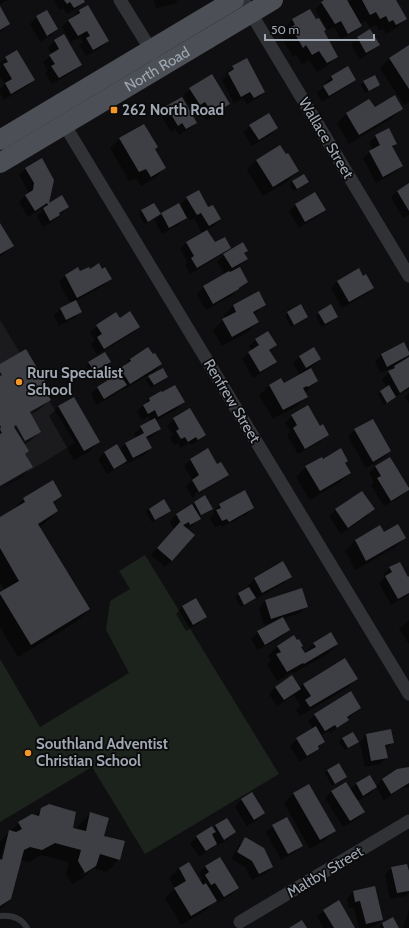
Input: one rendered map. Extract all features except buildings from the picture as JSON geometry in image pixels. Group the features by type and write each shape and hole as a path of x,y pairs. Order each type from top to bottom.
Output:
{"main road":[{"name":"North Road","path":"0,140 234,0"},
{"name":"North Road","path":"0,163 161,67 247,7 273,0"}],"street":[{"path":"120,0 161,67"},
{"name":"Wallace Street","path":"247,7 409,276"},
{"name":"Renfrew Street","path":"54,107 409,694"},
{"name":"Maltby Street","path":"240,922 409,821"}],"lane":[{"path":"0,916 12,915 24,923 26,928"}],"shaded area":[{"name":"Ruru Specialist School","path":"0,320 75,443 0,489"},
{"path":"145,555 279,774 145,854 92,767 0,822 0,659 40,727 129,673 106,630 110,601 130,589 119,571"}],"place":[{"name":"262 North Road","path":"114,110"},
{"name":"Ruru Specialist School","path":"19,382"},
{"name":"Southland Adventist Christian School","path":"28,753"}]}
